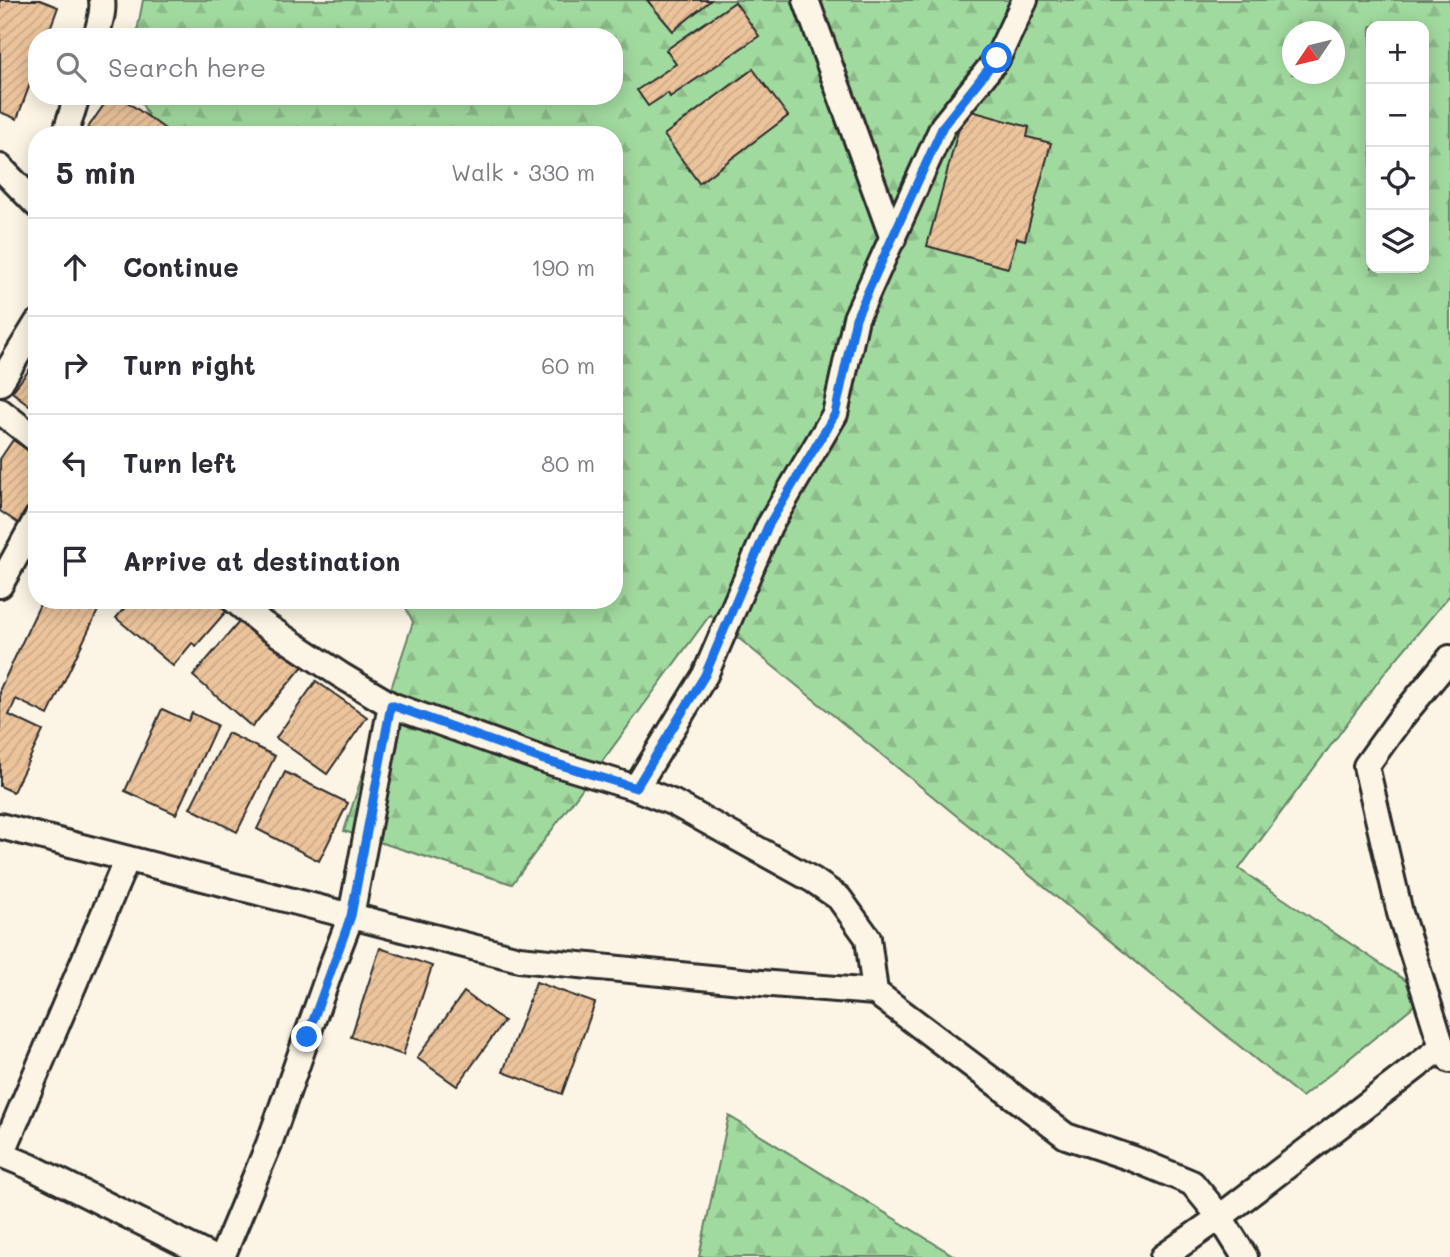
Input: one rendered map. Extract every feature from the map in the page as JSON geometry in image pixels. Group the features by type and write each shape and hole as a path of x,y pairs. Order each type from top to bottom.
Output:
{"street":[{"path":"98,28 102,0"},
{"path":"806,0 893,239"},
{"path":"636,788 705,675 768,526 835,414 856,318 943,126 997,58 1025,0"},
{"path":"68,126 74,105"},
{"path":"0,167 28,196"},
{"path":"0,383 28,338"},
{"path":"0,411 28,433"},
{"path":"0,585 28,534"},
{"path":"245,609 342,676 391,705 674,803 813,880 839,898 868,938 875,992"},
{"path":"1163,1257 1446,1053 1400,913 1366,765 1450,658"},
{"path":"222,1257 269,1144 351,916 391,705"},
{"path":"0,826 519,959 875,992 1066,1136 1135,1159 1192,1183 1220,1217 1245,1257"},
{"path":"127,859 1,1154 211,1257"}],"green space":[{"path":"143,0 1450,0 1450,595 1386,671 1239,869 1427,995 1302,1097 710,615 512,884 344,831 413,622 406,609 623,609 623,126 153,126 143,105 623,105 623,28 138,28"},
{"path":"729,1116 956,1257 699,1257"}],"building":[{"path":"0,0 40,0 58,7 50,28 28,28 28,89 17,119 0,112"},
{"path":"647,0 711,0 673,31"},
{"path":"735,2 759,36 670,97 668,93 648,106 637,90 676,64 666,50"},
{"path":"753,69 788,116 699,183 664,135"},
{"path":"104,105 132,105 161,126 89,126"},
{"path":"964,109 1029,127 1027,137 1051,143 1025,240 1017,238 1008,268 927,246"},
{"path":"28,372 28,404 12,392"},
{"path":"13,440 28,450 28,508 18,523 0,511 0,459"},
{"path":"38,609 99,609 48,715 16,699 9,715 43,731 13,792 0,786 0,689"},
{"path":"124,609 228,609 196,646 192,643 173,666 116,618"},
{"path":"245,615 304,665 252,727 193,676"},
{"path":"316,681 367,717 327,774 276,738"},
{"path":"162,709 188,721 192,713 217,725 176,814 125,791"},
{"path":"228,733 275,756 237,832 190,808"},
{"path":"285,772 348,803 319,861 257,829"},
{"path":"380,948 432,966 403,1055 351,1037"},
{"path":"536,982 595,1003 562,1094 503,1072"},
{"path":"464,992 504,1021 457,1086 417,1058"}],"route":[{"path":"307,1037 351,916 391,705 544,760 636,788 705,675 768,526 835,414 856,318 943,126 997,58"}]}
